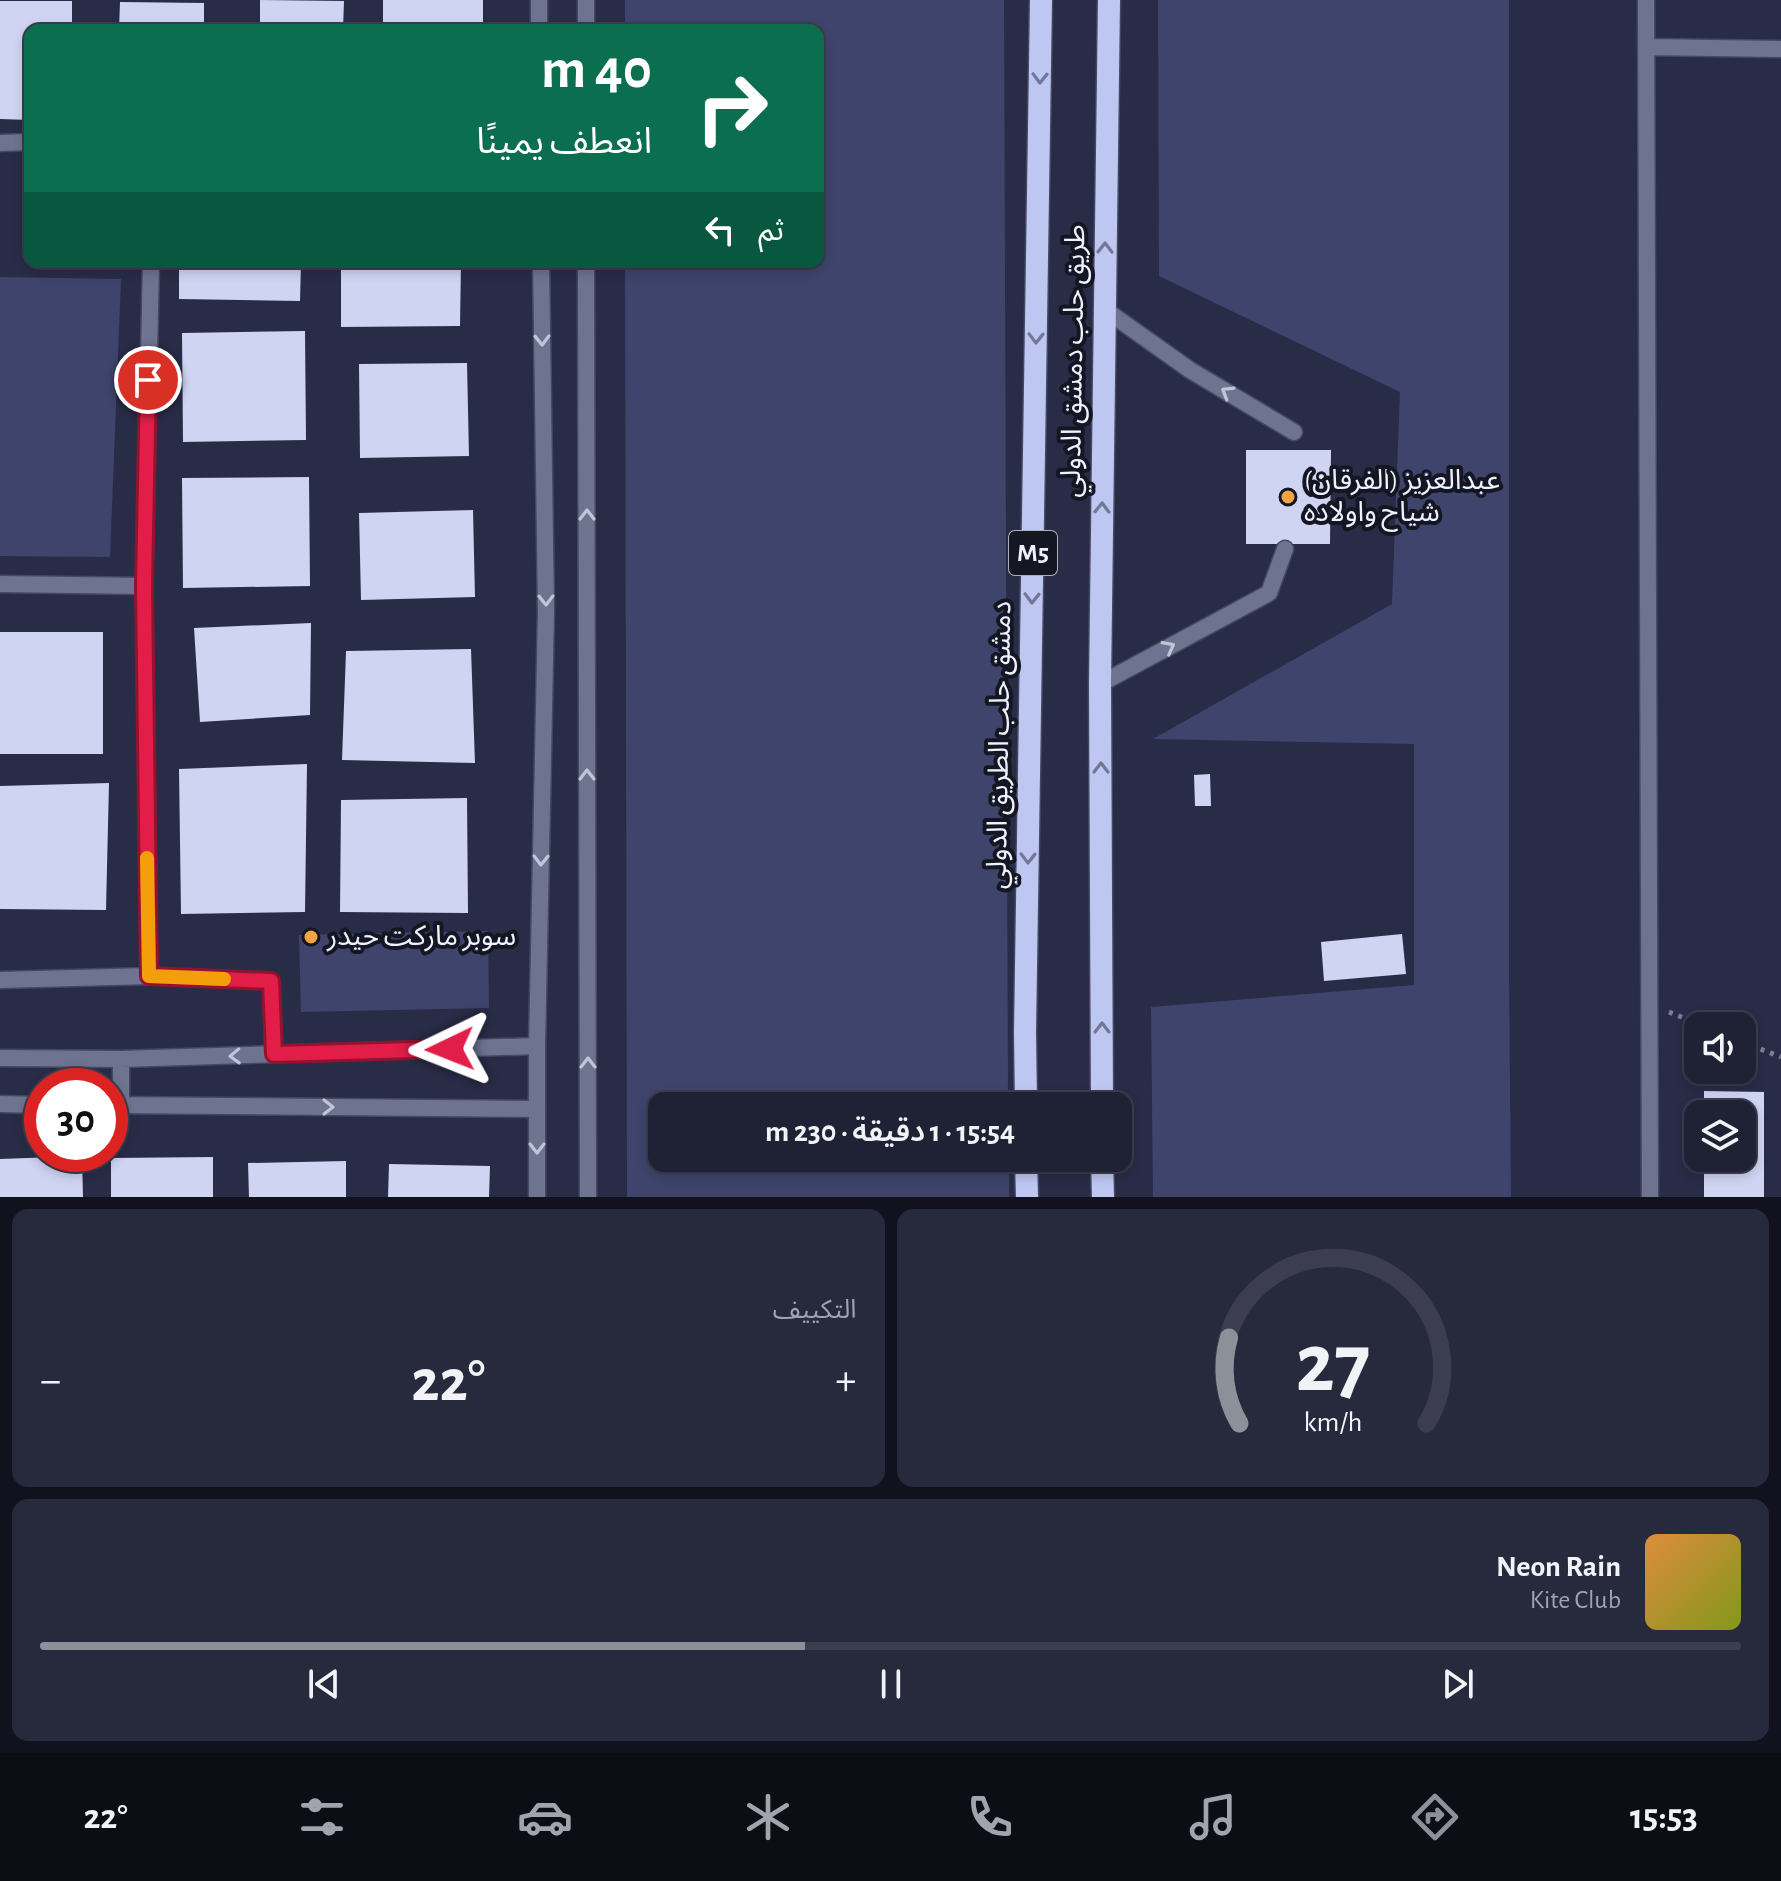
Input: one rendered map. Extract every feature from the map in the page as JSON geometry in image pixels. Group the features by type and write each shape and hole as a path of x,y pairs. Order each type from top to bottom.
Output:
{"highway":[{"name":"دمشق حلب الطريق الدولي","path":"1026,1092 1041,0"},
{"name":"طريق حلب دمشق الدولي","path":"1102,1092 1100,684 1109,0"},
{"path":"1026,1172 1027,1197"},
{"path":"1102,1172 1103,1197"}],"street":[{"path":"539,0 539,24"},
{"path":"586,0 586,24"},
{"path":"1646,0 1650,1197"},
{"path":"1646,47 1781,49"},
{"path":"0,143 24,142"},
{"path":"149,976 144,586 151,268"},
{"path":"537,1197 546,611 541,268"},
{"path":"586,268 588,1197"},
{"path":"1104,309 1190,370 1294,432"},
{"path":"1100,684 1269,593 1285,549"},
{"path":"0,584 144,586"},
{"path":"0,980 149,976 271,981 274,1054"},
{"path":"0,1058 121,1059 537,1046"},
{"path":"120,1068 121,1059"},
{"path":"0,1104 24,1105"},
{"path":"128,1105 537,1109"}],"path":[{"path":"1650,1004 1684,1018"},
{"path":"1756,1047 1781,1057"}],"shaded area":[{"path":"625,0 1004,0 1008,1092 648,1092 648,1172 1009,1172 1009,1197 627,1197 625,268 824,268 824,24 625,24"},
{"path":"1158,0 1509,0 1511,1197 1153,1197 1151,1007 1414,985 1414,744 1153,739 1392,604 1400,392 1159,276"},
{"path":"0,277 121,279 110,557 0,556"},
{"path":"488,931 489,1008 301,1012 299,935"}],"building":[{"path":"260,0 344,1 343,24 260,24"},
{"path":"383,0 483,0 483,24 383,24"},
{"path":"0,1 72,1 72,24 24,24 24,120 0,119"},
{"path":"120,2 204,3 204,24 119,24"},
{"path":"179,268 301,268 300,301 179,299"},
{"path":"341,268 461,268 460,326 341,327"},
{"path":"305,331 306,440 183,442 182,333"},
{"path":"467,363 469,456 360,458 359,364"},
{"name":"(الفرقان) عبدالعزيز شياح واولاده","path":"1246,450 1331,450 1330,544 1246,544"},
{"path":"309,477 310,586 183,588 182,478"},
{"path":"473,510 475,597 361,600 359,513"},
{"path":"311,623 310,715 200,722 194,628"},
{"path":"0,632 103,632 103,754 0,754"},
{"path":"471,649 475,763 342,760 346,651"},
{"path":"307,764 305,912 181,914 179,769"},
{"path":"1210,774 1211,806 1195,806 1194,775"},
{"path":"109,783 106,910 0,909 0,786"},
{"path":"467,798 468,913 340,912 341,800"},
{"path":"1402,934 1406,974 1324,981 1321,942"},
{"path":"1704,1091 1764,1092 1764,1197 1704,1197 1704,1172 1756,1172 1756,1100 1704,1100"},
{"path":"213,1157 213,1197 111,1197 111,1172 128,1172 128,1158"},
{"path":"24,1158 24,1172 82,1172 83,1197 0,1197 0,1159"},
{"path":"346,1161 346,1197 249,1197 248,1163"},
{"path":"389,1164 490,1166 489,1197 388,1197"}],"slow traffic":[{"path":"147,858 149,976 224,979"}],"place":[{"name":"(الفرقان) عبدالعزيز شياح واولاده","path":"1288,497"},
{"name":"سوبر ماركت حيدر","path":"311,937"}],"route":[{"path":"148,380 144,586 149,976 271,981 274,1054 450,1049"}]}
